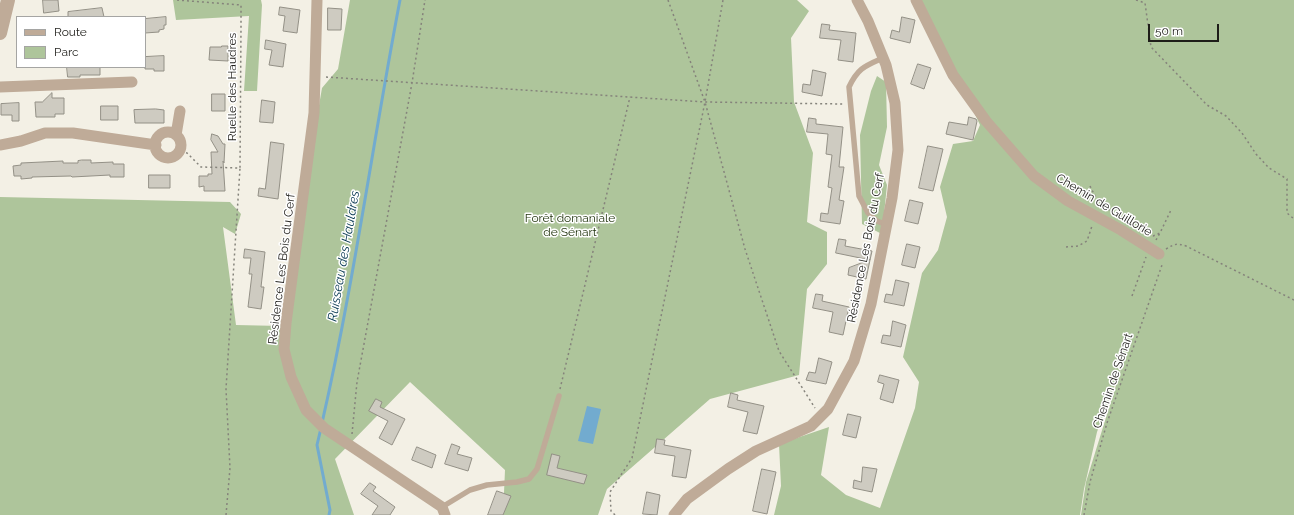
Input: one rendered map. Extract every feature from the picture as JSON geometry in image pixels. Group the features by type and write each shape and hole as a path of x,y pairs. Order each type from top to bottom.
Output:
{"street":[{"path":"0,32 8,0"},
{"name":"Résidence Les Bois du Cerf","path":"317,0 314,113 286,323 284,349 291,377 306,410 321,426 444,511"},
{"name":"Résidence Les Bois du Cerf","path":"674,515 688,499 728,469 756,451 811,426 828,409 854,361 871,304 892,198 898,150 896,103 883,58 868,21 857,0"},
{"name":"Chemin de Guillorie","path":"916,0 953,75 986,121 1034,176 1068,201 1155,251"},
{"path":"0,86 132,82"},
{"path":"176,135 180,111"},
{"path":"0,145 21,141 45,133 66,133 156,144"},
{"path":"164,133 172,133 176,135 181,142 180,150 174,156 164,157 157,151 157,138 164,133"}],"lane":[{"path":"883,58 862,68 854,77 849,87 859,196 872,217 877,222 886,225"},
{"path":"444,511 470,490 487,485 517,482 528,479 537,470 559,396"}],"path":[{"name":"Ruelle des Haudres","path":"177,0 241,5 240,168"},
{"path":"351,447 357,382 426,0"},
{"path":"668,0 705,102 745,249 780,351 820,417"},
{"path":"615,515 611,511 610,492 632,458 705,102 723,0"},
{"path":"1136,0 1145,3 1151,47 1207,105 1226,116 1242,133 1256,154 1269,168 1287,179 1287,213 1294,219"},
{"path":"315,76 705,102 851,104"},
{"path":"559,396 630,97"},
{"path":"180,150 187,153 201,167 240,168 226,389 230,468 226,515"},
{"path":"1090,186 1098,202"},
{"path":"1155,251 1160,233"},
{"path":"1132,296 1145,259 1155,251 1179,243 1294,300"},
{"name":"Chemin de Sénart","path":"1084,515 1090,482 1107,423 1162,265 1155,251"}],"green space":[{"path":"173,0 261,0 262,5 257,91 244,91 249,16 176,20"},
{"name":"Forêt domaniale de Sénart","path":"350,0 797,0 809,11 791,38 794,102 813,153 807,222 827,232 827,264 807,289 799,375 710,399 607,489 598,515 503,515 505,470 410,382 335,459 354,515 0,515 0,197 230,202 241,214 235,234 223,227 236,325 281,326 322,88 338,69"},
{"path":"921,0 1294,0 1294,515 1081,515 1086,482 1122,366 1097,432 1084,489 1080,515 774,515 781,486 779,444 829,427 821,475 846,495 880,508 915,408 919,382 903,357 922,273 938,250 947,217 940,187 953,144 973,141 980,125"},
{"path":"877,76 886,82 887,127 879,165 887,185 882,234 862,224 860,135 871,91"}],"water":[{"path":"587,406 601,409 593,444 578,441"}],"building":[{"path":"43,0 58,0 59,11 44,13"},
{"path":"280,7 300,10 297,33 283,31 285,16 279,15"},
{"path":"102,8 104,16 68,16 68,12"},
{"path":"328,8 342,9 341,30 328,30"},
{"path":"166,17 166,25 164,25 164,29 159,30 159,32 146,33 146,19"},
{"path":"902,17 915,20 910,43 890,38 892,30 899,32"},
{"path":"822,24 830,25 829,30 856,33 853,62 838,60 841,40 820,38"},
{"path":"266,40 286,44 283,67 269,65 272,50 265,49"},
{"path":"228,46 228,61 209,60 210,47"},
{"path":"164,56 164,71 145,69 146,57"},
{"path":"918,64 931,68 924,89 911,84"},
{"path":"67,68 100,68 100,75 80,75 80,77 68,77"},
{"path":"813,70 826,73 822,96 802,92 803,84 810,85"},
{"path":"52,93 52,98 64,98 64,114 55,114 55,117 36,117 35,102 42,102"},
{"path":"212,94 225,94 225,111 212,111"},
{"path":"262,100 275,102 273,123 260,122"},
{"path":"19,103 19,121 12,121 12,115 1,115 1,104"},
{"path":"101,106 118,106 118,120 101,120"},
{"path":"134,110 164,110 164,123 135,123"},
{"path":"969,117 976,119 977,121 973,140 946,134 949,122 967,125"},
{"path":"809,118 816,119 816,124 843,127 839,167 844,167 839,200 844,201 840,224 820,221 821,213 828,214 832,188 828,187 832,155 826,154 828,134 807,132"},
{"path":"212,134 218,136 223,144 225,144 224,163 223,161 225,191 204,191 204,186 199,187 199,176 208,176 208,174 212,174 211,152 218,152 211,140"},
{"path":"271,142 284,144 278,199 258,196 259,188 265,189"},
{"path":"928,146 943,149 933,191 919,188"},
{"path":"91,160 91,163 113,162 113,164 124,164 124,177 110,177 110,175 32,177 21,179 21,176 14,176 13,166 21,165 21,163 63,161 63,163 78,163 78,161"},
{"path":"149,175 170,175 170,188 149,188"},
{"path":"910,200 923,203 918,224 905,221"},
{"path":"839,239 846,240 845,246 872,251 870,260 836,253"},
{"path":"907,244 920,247 915,268 902,265"},
{"path":"245,249 265,252 261,287 264,287 261,309 248,307 252,274 249,274 251,258 244,258"},
{"path":"870,260 866,279 848,275 849,268"},
{"path":"896,280 909,283 904,306 884,302 886,294 892,295"},
{"path":"816,294 823,295 822,301 849,307 843,335 829,332 833,312 813,308"},
{"path":"893,321 906,325 901,347 881,343 883,335 890,336"},
{"path":"819,358 832,362 826,384 806,380 809,372 815,373"},
{"path":"880,375 899,380 893,403 880,399 884,384 878,382"},
{"path":"731,393 738,395 737,400 764,406 757,434 743,431 748,412 728,407"},
{"path":"376,399 382,402 380,407 405,419 392,445 379,438 388,421 369,411"},
{"path":"848,414 861,417 856,438 843,435"},
{"path":"657,439 665,440 664,445 691,450 686,478 672,476 675,456 655,453"},
{"path":"452,444 460,447 457,454 472,458 468,471 445,464"},
{"path":"417,447 436,455 432,468 412,460"},
{"path":"552,454 560,456 557,468 587,475 584,484 547,475"},
{"path":"863,467 877,469 872,492 853,488 854,480 861,482"},
{"path":"762,469 776,472 767,514 753,511"},
{"path":"370,483 376,487 373,491 395,507 390,515 372,515 378,506 361,494"},
{"path":"497,491 511,496 503,515 488,515"},
{"path":"647,492 660,495 657,515 643,514"}],"waterway":[{"name":"Ruisseau des Hauldres","path":"322,423 354,265 400,0"},
{"name":"Ruisseau des Hauldres","path":"321,428 317,445 330,510 329,515"}]}
